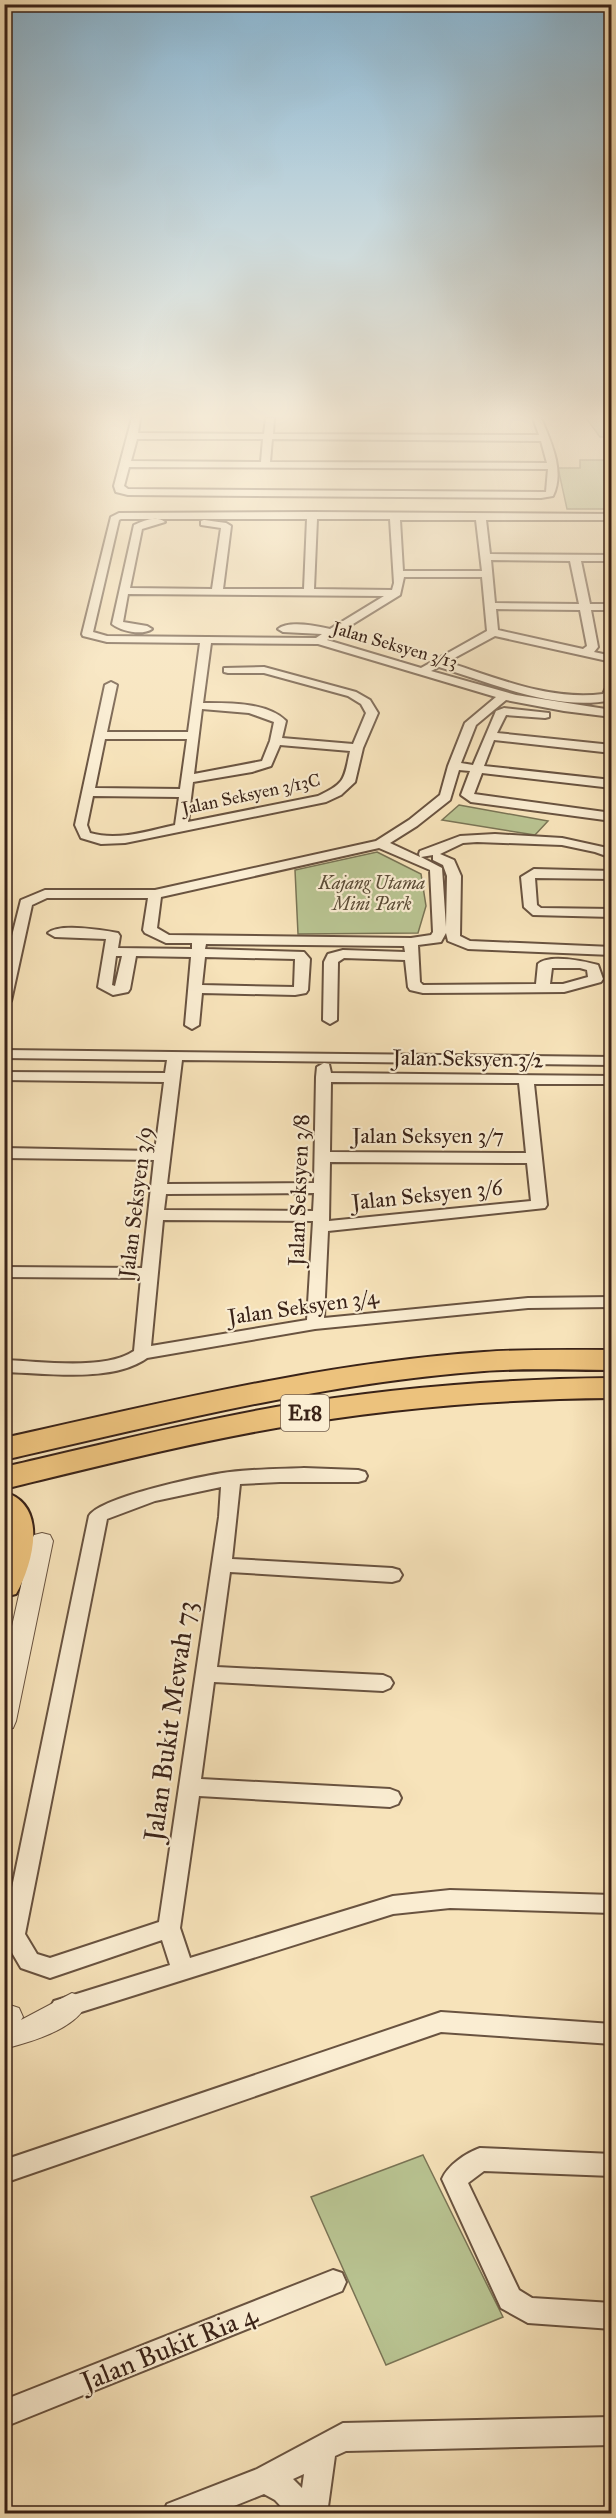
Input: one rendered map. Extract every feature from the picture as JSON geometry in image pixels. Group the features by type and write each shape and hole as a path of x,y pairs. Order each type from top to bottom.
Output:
{"highway":[{"name":"E18","path":"4,1449 264,1391 385,1372 468,1362 612,1360"},
{"name":"E18","path":"4,1478 217,1429 314,1411 408,1399 562,1388 612,1388"},
{"path":"217,1429 304,1428 409,1416 579,1403 612,1404"},
{"path":"4,1503 14,1511 19,1527 4,1585"}],"street":[{"name":"Jalan Seksyen 3/13","path":"110,536 89,622 87,634 93,637 318,642 504,696 551,706 612,714"},
{"path":"135,536 117,624 128,628 316,629 330,632"},
{"path":"217,592 225,536"},
{"path":"309,593 311,536"},
{"path":"396,536 396,593"},
{"path":"484,536 493,632"},
{"path":"486,557 612,558"},
{"path":"575,558 593,647 586,652"},
{"path":"397,574 488,574"},
{"path":"125,591 396,593"},
{"path":"318,642 330,632 396,593"},
{"path":"490,606 612,608"},
{"path":"423,671 493,632 612,659"},
{"path":"181,828 206,639"},
{"path":"439,663 562,697 599,699 608,697 612,686"},
{"name":"Jalan Seksyen 3/13C","path":"111,685 81,825 86,835 101,840 125,840 322,799 337,792 349,782 357,748 372,713 366,702 352,694 264,670 228,670"},
{"path":"4,1001 26,903 45,894 155,894 380,844 413,823 446,797 454,766 471,723 504,696"},
{"path":"187,779 267,763 276,741 280,721 266,713 230,706 198,706"},
{"path":"612,723 509,710 500,713 467,795 475,799 612,817"},
{"path":"100,735 194,735"},
{"path":"490,736 612,749"},
{"path":"276,741 357,748"},
{"path":"454,766 612,784"},
{"path":"88,792 185,793"},
{"path":"430,857 461,839 510,838 590,845 612,854"},
{"path":"380,844 449,863 454,876 453,938 460,942 468,945 612,951"},
{"path":"330,1020 333,957 342,954 411,949 436,939 440,932 436,868 430,857"},
{"path":"612,875 534,873 528,877 531,907 538,912 612,914"},
{"path":"155,894 150,930 166,939 199,946 299,955 303,959 302,986 301,990 295,992 195,989"},
{"path":"55,933 98,933 113,936 105,987 113,991 123,989 130,952"},
{"path":"110,952 199,946 411,949"},
{"path":"192,1025 199,946"},
{"path":"411,949 415,987 435,990 543,988"},
{"path":"4,1054 612,1060"},
{"name":"Jalan Seksyen 3/9","path":"142,1353 155,1215 175,1055"},
{"name":"Jalan Seksyen 3/8","path":"315,1324 321,1221 324,1057"},
{"path":"4,1076 173,1078"},
{"name":"Jalan Seksyen 3/2","path":"323,1077 612,1080"},
{"path":"526,1079 533,1158"},
{"path":"4,1153 163,1156"},
{"name":"Jalan Seksyen 3/7","path":"322,1157 533,1158"},
{"name":"Jalan Seksyen 3/6","path":"155,1215 321,1221 539,1205 533,1158"},
{"path":"159,1189 322,1188"},
{"path":"4,1272 149,1273"},
{"name":"Jalan Seksyen 3/4","path":"4,1366 110,1367 129,1363 138,1359 142,1353 315,1324 528,1303 612,1302"},
{"path":"169,1928 50,1968 28,1961 14,1935 98,1516 112,1507 177,1489 231,1478 294,1473 358,1476"},
{"name":"Jalan Bukit Mewah 73","path":"183,1970 169,1928 221,1565 231,1478"},
{"path":"6,1712 42,1541"},
{"path":"221,1565 393,1575"},
{"path":"205,1674 383,1683"},
{"path":"189,1787 390,1798"},
{"path":"10,2022 34,2028 72,2005 393,1905 450,1899 612,1904"},
{"path":"4,2172 441,2022 612,2034"},
{"path":"612,2165 480,2159 454,2179 510,2299 528,2310 612,2316"},
{"name":"Jalan Bukit Ria 4","path":"4,2414 333,2282"},
{"path":"177,2514 265,2480 343,2437 612,2431"},
{"path":"313,2514 323,2450"},
{"path":"265,2480 285,2490 307,2514"}],"green space":[{"path":"459,805 548,821 535,835 442,820"},
{"name":"Kajang Utama Mini Park","path":"377,852 421,874 426,906 418,933 298,934 295,870"},
{"path":"423,2155 503,2317 386,2365 311,2197"}]}
